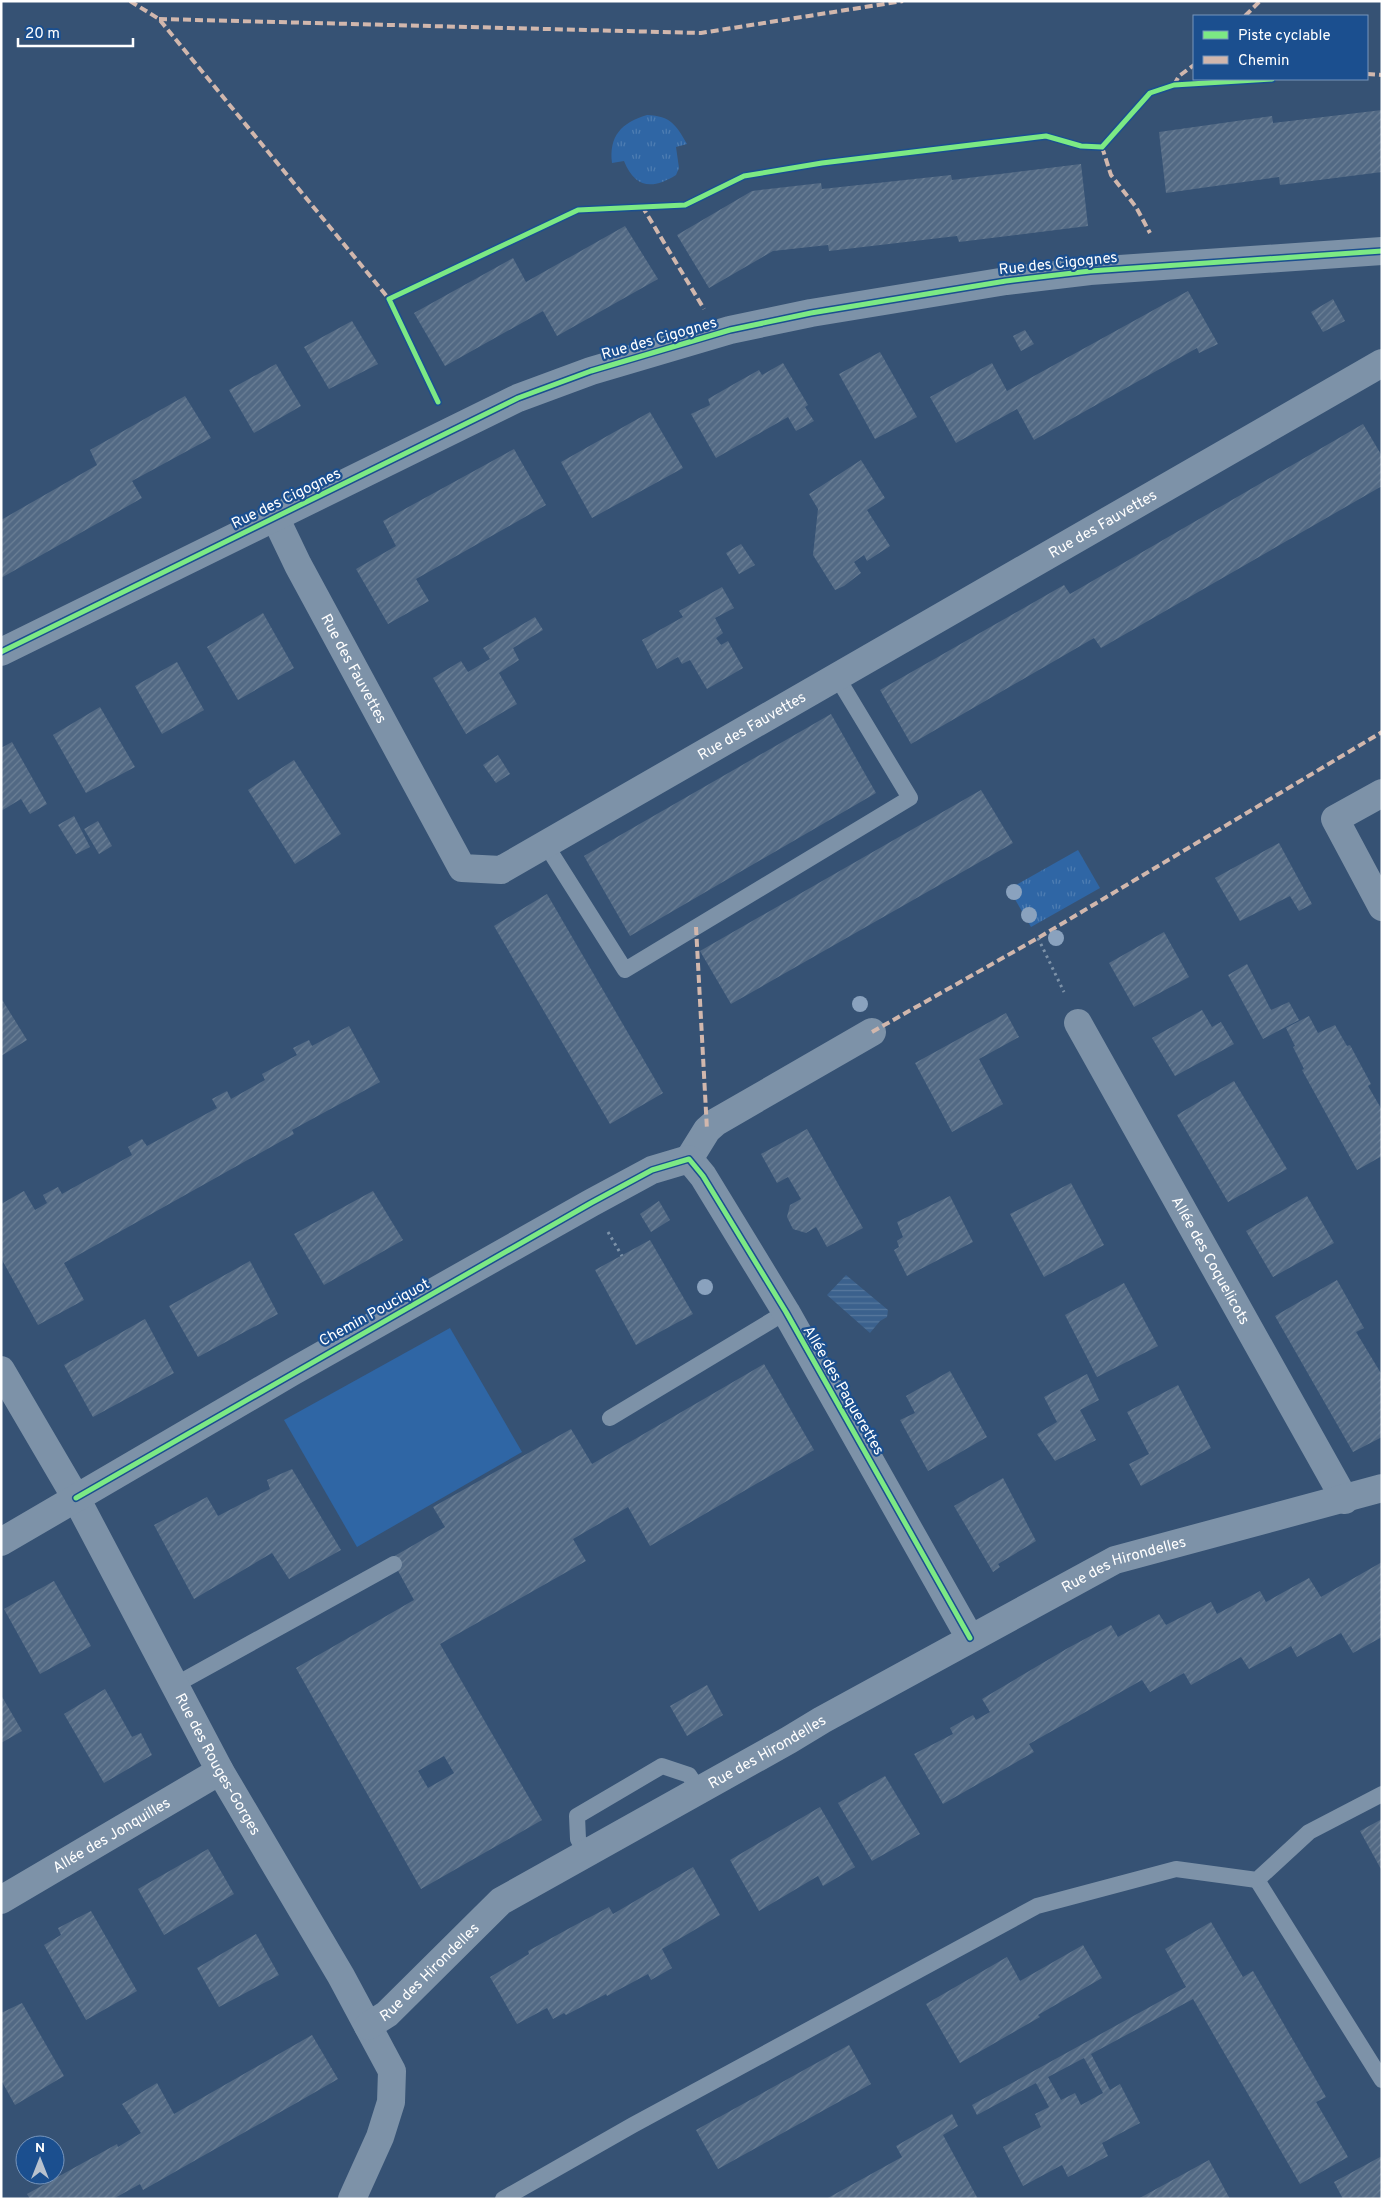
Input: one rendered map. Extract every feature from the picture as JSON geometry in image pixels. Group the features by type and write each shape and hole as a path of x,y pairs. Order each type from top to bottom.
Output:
{"street":[{"name":"Rue des Cigognes","path":"1,652 518,398 591,371 730,330 811,313 1006,281 1090,271 1382,251"},
{"name":"Rue des Fauvettes","path":"275,517 298,565 462,868 501,870 1382,363"},
{"path":"1382,793 1334,819 1382,907"},
{"name":"Allée des Coquelicots","path":"1078,1023 1345,1500"},
{"path":"689,1159 707,1130 716,1122 872,1032"},
{"name":"Allée des Paquerettes","path":"689,1159 704,1176 786,1312 970,1638"},
{"name":"Chemin Pouciquot","path":"1,1542 591,1203 652,1170 689,1159"},
{"name":"Rue des Rouges-Gorges","path":"1,1370 76,1498 220,1771 341,1976 368,2026"},
{"name":"Rue des Hirondelles","path":"352,2199 380,2137 391,2102 392,2071 368,2026 387,2014 501,1901 698,1789 1115,1560 1345,1500 1382,1488"},
{"name":"Allée des Jonquilles","path":"1,1900 220,1771"}],"lane":[{"path":"546,845 625,970 910,798 837,677"},
{"path":"610,1418 786,1312"},
{"path":"175,1685 394,1564"},
{"path":"586,1853 578,1839 577,1816 653,1771 662,1766 689,1775 698,1789"},
{"path":"1256,1880 1309,1832 1382,1794"},
{"path":"503,2199 633,2125 1037,1906 1176,1869 1256,1880 1382,2080"}],"path":[{"path":"1038,938 1078,1023"}],"green space":[{"path":"647,115 662,117 672,123 687,144 676,147 679,168 676,175 659,183 652,184 645,184 633,177 624,161 612,163 613,145 619,132 630,122"},
{"path":"1078,850 1100,888 1031,927 1009,889"},
{"path":"450,1328 522,1452 357,1547 284,1420"}],"shaded area":[{"path":"846,1275 888,1310 887,1317 880,1321 870,1333 827,1295"}],"building":[{"path":"1382,110 1382,172 1280,185 1279,177 1166,193 1159,132 1272,116 1273,123"},
{"path":"1081,164 1088,226 959,242 957,236 829,251 828,245 773,251 709,288 677,235 752,191 821,183 822,189 951,175 952,180"},
{"path":"625,226 658,279 557,336 543,311 445,366 414,313 513,258 526,282"},
{"path":"1188,291 1218,344 1199,353 1197,348 1034,440 1017,409 956,443 930,397 992,363 1007,391"},
{"path":"1333,299 1345,321 1323,332 1311,312"},
{"path":"352,321 378,364 329,389 304,347"},
{"path":"1025,330 1034,344 1021,351 1013,336"},
{"path":"880,352 917,417 875,439 839,374"},
{"path":"783,363 808,405 805,407 814,421 796,431 788,417 716,458 691,414 710,405 708,399 759,370 762,375"},
{"path":"276,364 301,406 254,433 229,390"},
{"path":"185,396 211,438 132,481 142,498 1,578 1,520 97,465 90,450"},
{"path":"650,412 683,468 592,518 561,462"},
{"path":"1363,424 1382,456 1382,486 1101,648 1094,638 911,744 880,690 1064,585 1070,594"},
{"path":"514,449 546,505 416,579 429,601 388,624 356,569 396,546 383,521"},
{"path":"861,460 885,498 867,510 890,546 867,561 864,555 854,562 861,573 844,586 835,590 813,555 818,509 809,494"},
{"path":"741,544 755,565 739,574 726,553"},
{"path":"722,587 734,608 715,618 723,633 716,638 721,645 728,641 743,668 707,689 690,660 682,664 678,657 657,669 642,640 683,617 679,611"},
{"path":"263,613 294,668 238,700 207,647"},
{"path":"535,617 543,630 513,648 519,660 499,673 517,704 466,734 433,678 461,661 468,672 490,659 483,648"},
{"path":"177,662 204,710 162,734 135,686"},
{"path":"100,707 135,767 86,793 53,735"},
{"path":"831,714 876,793 630,936 584,856"},
{"path":"12,742 47,804 30,814 21,799 1,811 1,748"},
{"path":"498,755 510,774 496,783 483,765"},
{"path":"294,760 341,834 295,864 248,790"},
{"path":"981,790 1013,843 731,1004 700,951"},
{"path":"74,816 90,847 76,854 58,825"},
{"path":"98,821 112,846 99,854 84,829"},
{"path":"1279,843 1312,904 1299,911 1290,896 1240,921 1215,878"},
{"path":"547,894 663,1093 610,1124 494,926"},
{"path":"1164,932 1189,977 1134,1007 1109,963"},
{"path":"1247,964 1271,1010 1289,1002 1299,1020 1263,1039 1228,975"},
{"path":"1,998 27,1040 1,1056"},
{"path":"1202,1010 1212,1027 1221,1022 1234,1044 1175,1076 1152,1038"},
{"path":"1006,1013 1019,1037 979,1059 1003,1104 952,1132 915,1063"},
{"path":"1309,1016 1318,1033 1335,1025 1347,1046 1350,1045 1371,1084 1368,1086 1382,1110 1382,1156 1357,1170 1302,1070 1304,1069 1286,1028"},
{"path":"349,1026 380,1082 292,1130 294,1134 64,1263 84,1300 38,1325 1,1258 1,1204 24,1191 35,1210 47,1203 43,1195 58,1187 62,1194 132,1155 128,1147 142,1139 147,1146 217,1108 212,1099 227,1091 231,1099 265,1080 262,1074 297,1055 293,1048 309,1040 312,1046"},
{"path":"1234,1081 1287,1169 1228,1202 1177,1115"},
{"path":"807,1129 863,1228 827,1247 816,1227 806,1233 793,1229 787,1217 790,1205 801,1199 788,1177 777,1183 761,1154"},
{"path":"1071,1183 1104,1245 1044,1277 1010,1214"},
{"path":"373,1191 403,1240 324,1285 294,1234"},
{"path":"950,1196 973,1242 907,1276 894,1250 899,1247 897,1241 903,1237 897,1222"},
{"path":"1307,1196 1334,1243 1273,1277 1246,1231"},
{"path":"659,1201 670,1220 651,1232 640,1214"},
{"path":"650,1240 693,1314 636,1345 595,1270"},
{"path":"250,1261 278,1314 198,1357 169,1306"},
{"path":"1337,1280 1364,1328 1356,1332 1382,1375 1382,1437 1353,1452 1275,1316"},
{"path":"1124,1283 1158,1346 1097,1377 1065,1315"},
{"path":"145,1319 174,1373 93,1417 64,1365"},
{"path":"764,1364 814,1450 650,1546 628,1507 573,1539 586,1561 440,1644 542,1820 421,1889 296,1668 414,1600 391,1558 445,1527 433,1507 571,1429 592,1464","holes":["444,1756 454,1773 428,1788 418,1771"]},
{"path":"950,1371 987,1437 928,1471 900,1420 915,1413 906,1396"},
{"path":"1087,1374 1099,1400 1080,1410 1096,1440 1055,1461 1037,1434 1057,1422 1044,1397"},
{"path":"1178,1385 1211,1448 1141,1486 1129,1464 1149,1454 1127,1412"},
{"path":"292,1469 341,1550 289,1579 272,1553 194,1599 154,1525 207,1497 218,1516 270,1489 267,1480"},
{"path":"1003,1478 1036,1541 998,1564 1000,1567 993,1572 954,1506"},
{"path":"1382,1562 1382,1637 1353,1653 1341,1633 1297,1657 1291,1646 1249,1669 1241,1657 1191,1685 1184,1673 1150,1692 1142,1680 1029,1744 1034,1752 943,1804 914,1754 953,1734 950,1728 973,1715 976,1720 990,1712 982,1699 1111,1625 1118,1637 1159,1614 1166,1625 1211,1602 1217,1614 1260,1591 1266,1602 1309,1578 1321,1597"},
{"path":"54,1581 91,1646 40,1674 4,1609"},
{"path":"707,1685 723,1715 687,1736 670,1706"},
{"path":"105,1689 132,1737 141,1733 152,1755 104,1783 64,1714"},
{"path":"1,1695 22,1731 1,1743"},
{"path":"885,1776 920,1834 872,1861 838,1803"},
{"path":"820,1807 855,1867 823,1886 818,1876 759,1911 730,1860"},
{"path":"1382,1819 1382,1871 1360,1831"},
{"path":"208,1849 234,1894 164,1935 138,1889"},
{"path":"693,1867 720,1915 662,1949 672,1968 651,1980 648,1974 566,2015 564,2013 553,2019 547,2008 517,2024 490,1977 529,1954 528,1951 568,1929 609,1907 613,1914"},
{"path":"91,1911 137,1991 86,2020 44,1945 61,1935 58,1928"},
{"path":"1211,1922 1243,1977 1253,1971 1326,2097 1316,2102 1348,2157 1300,2184 1193,1999 1091,2054 1110,2090 1120,2084 1140,2123 1102,2143 1108,2156 1068,2177 1062,2165 1023,2186 1003,2147 1041,2127 1035,2114 1049,2107 1036,2083 977,2115 972,2105 1186,1987 1165,1949","holes":["1084,2058 1103,2093 1081,2105 1075,2093 1061,2100 1048,2077"]},
{"path":"256,1934 279,1975 219,2007 197,1968"},
{"path":"1083,1945 1102,1978 1038,2015 1040,2017 960,2063 926,2004 1007,1957 1020,1981"},
{"path":"22,2003 64,2076 15,2105 1,2080 1,2013"},
{"path":"312,2035 338,2079 143,2190 140,2184 113,2199 30,2199 27,2194 43,2185 65,2185 65,2173 117,2144 118,2147 141,2133 122,2104 157,2083 174,2114"},
{"path":"849,2045 871,2084 718,2169 696,2130"},
{"path":"952,2114 958,2126 943,2135 978,2199 826,2199 902,2157 896,2146"},
{"path":"1382,2156 1382,2199 1343,2199 1334,2182"},
{"path":"1209,2160 1230,2199 1138,2199"}],"marked path":[{"path":"130,1 159,19 389,299"},
{"path":"159,19 701,33 903,1"},
{"path":"1246,15 1260,1"},
{"path":"1174,85 1179,76 1193,66"},
{"path":"1368,74 1382,75"},
{"path":"1102,147 1111,175 1136,207 1150,233"},
{"path":"642,206 704,309"},
{"path":"872,1032 1038,938 1382,732"},
{"path":"696,927 707,1130"}],"cycle path":[{"path":"438,402 389,299 578,210 685,205 744,176 822,163 1046,136 1081,146 1102,147 1150,93 1174,85 1256,80"},
{"path":"1,652 518,398 591,371 730,330 811,313 1006,281 1090,271 1382,251"},
{"path":"76,1498 591,1203 652,1170 689,1159 703,1176 786,1312 970,1638"}]}
